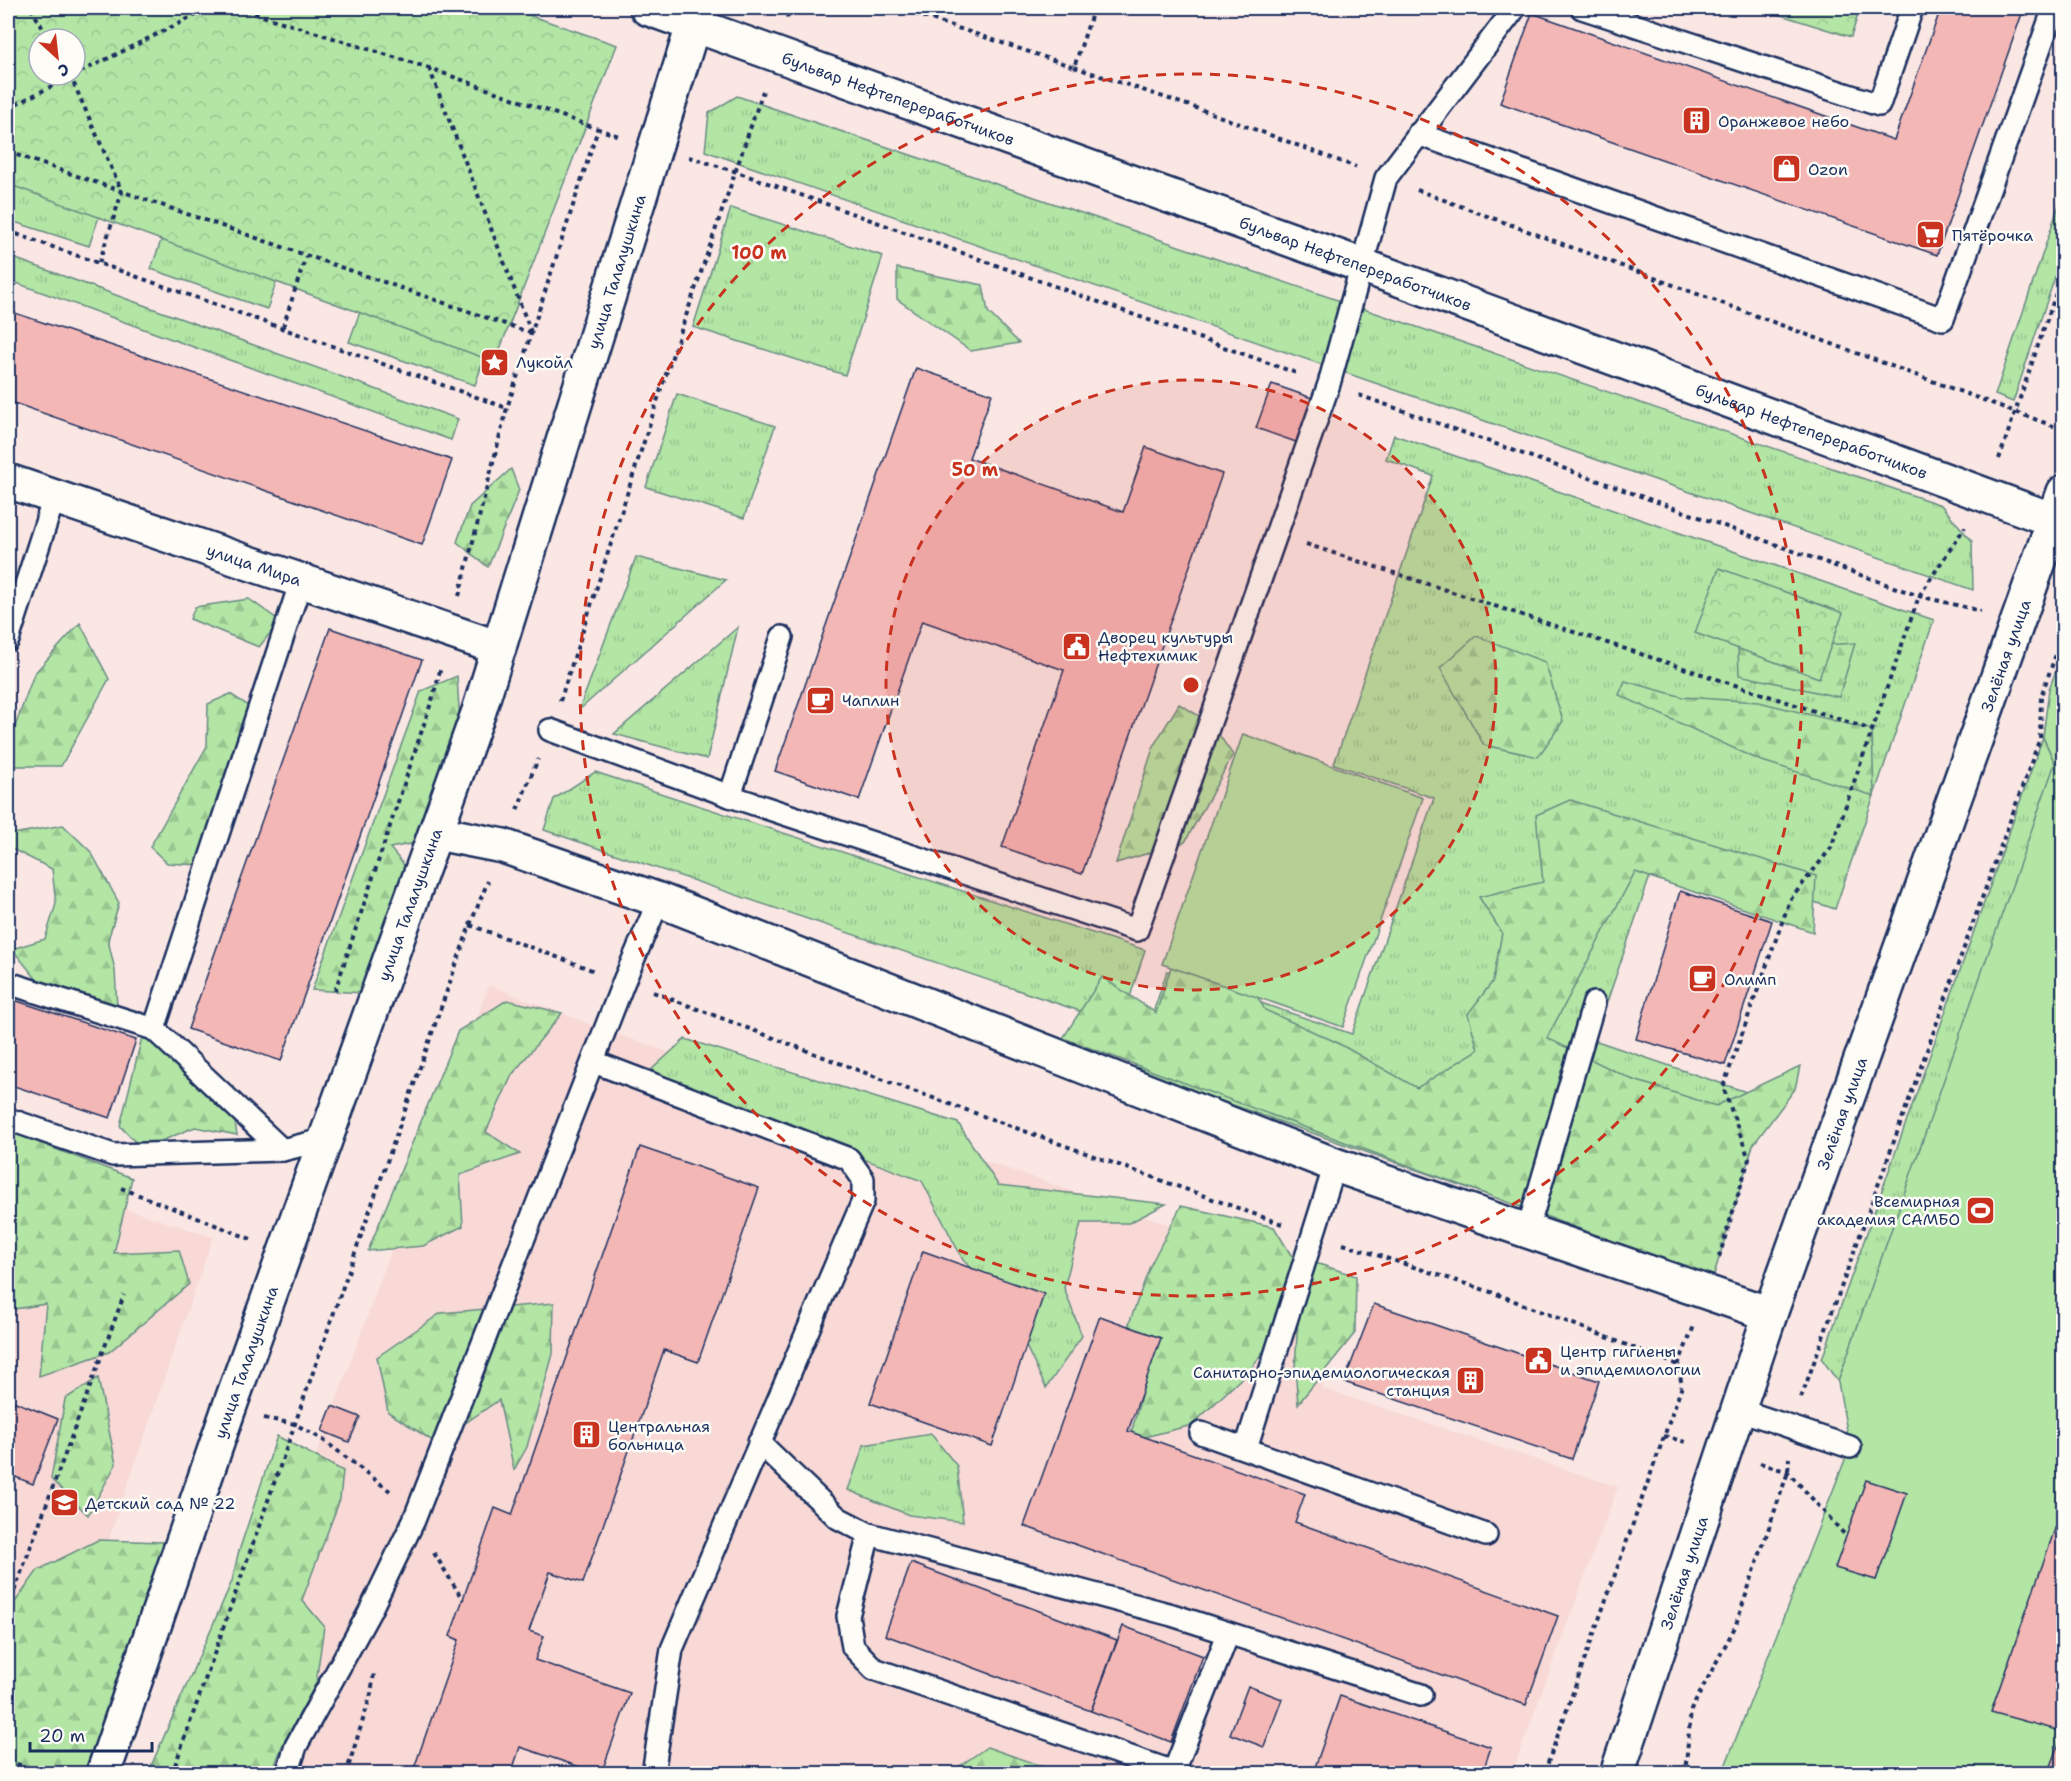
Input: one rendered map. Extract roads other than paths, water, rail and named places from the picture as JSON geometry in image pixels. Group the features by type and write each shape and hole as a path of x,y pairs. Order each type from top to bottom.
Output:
{"street":[{"name":"бульвар Нефтепереработчиков","path":"648,8 1361,265 1987,495 2060,511"},
{"name":"улица Талалушкина","path":"103,1773 228,1412 437,833 499,648 693,26"},
{"name":"улица Мира","path":"8,482 499,648"},
{"name":"Зелёная улица","path":"1617,1773 1726,1453 1770,1314 2016,619 2060,511"},
{"path":"437,833 503,846 659,900 1335,1165 1770,1314"}],"lane":[{"path":"550,730 730,796 1137,930 1329,384 1386,178 1515,8"},
{"path":"1582,8 1879,105 1912,8"},
{"path":"1418,134 1943,318 2054,8"},
{"path":"8,640 54,498"},
{"path":"153,1029 302,581"},
{"path":"730,796 782,637"},
{"path":"287,1773 296,1746 356,1635 414,1520 624,981 659,900"},
{"path":"8,983 153,1029 282,1150"},
{"path":"1527,1232 1594,1003"},
{"path":"594,1062 849,1158 863,1179 863,1201 672,1649 653,1773"},
{"path":"8,1119 113,1155 282,1150 327,1139"},
{"path":"1246,1448 1335,1165"},
{"path":"1740,1410 1850,1447"},
{"path":"1201,1433 1486,1534"},
{"path":"759,1442 838,1518 869,1534 1173,1615 1421,1695"},
{"path":"869,1534 849,1616 853,1647 874,1669 1173,1773 1228,1634"}],"place":[{"name":"Оранжевое небо","path":"1697,121"},
{"name":"Ozon","path":"1787,169"},
{"name":"Пятёрочка","path":"1931,235"},
{"name":"Лукойл","path":"495,362"},
{"name":"Дворец культуры Нефтехимик","path":"1077,646"},
{"name":"Чаплин","path":"821,700"},
{"name":"Олимп","path":"1703,979"},
{"name":"Всемирная академия САМБО","path":"1981,1210"},
{"name":"Центр гигиены и эпидемиологии","path":"1539,1360"},
{"name":"Санитарно-эпидемиологическая станция","path":"1471,1381"},
{"name":"Центральная больница","path":"587,1435"},
{"name":"Детский сад № 22","path":"64,1503"}]}
